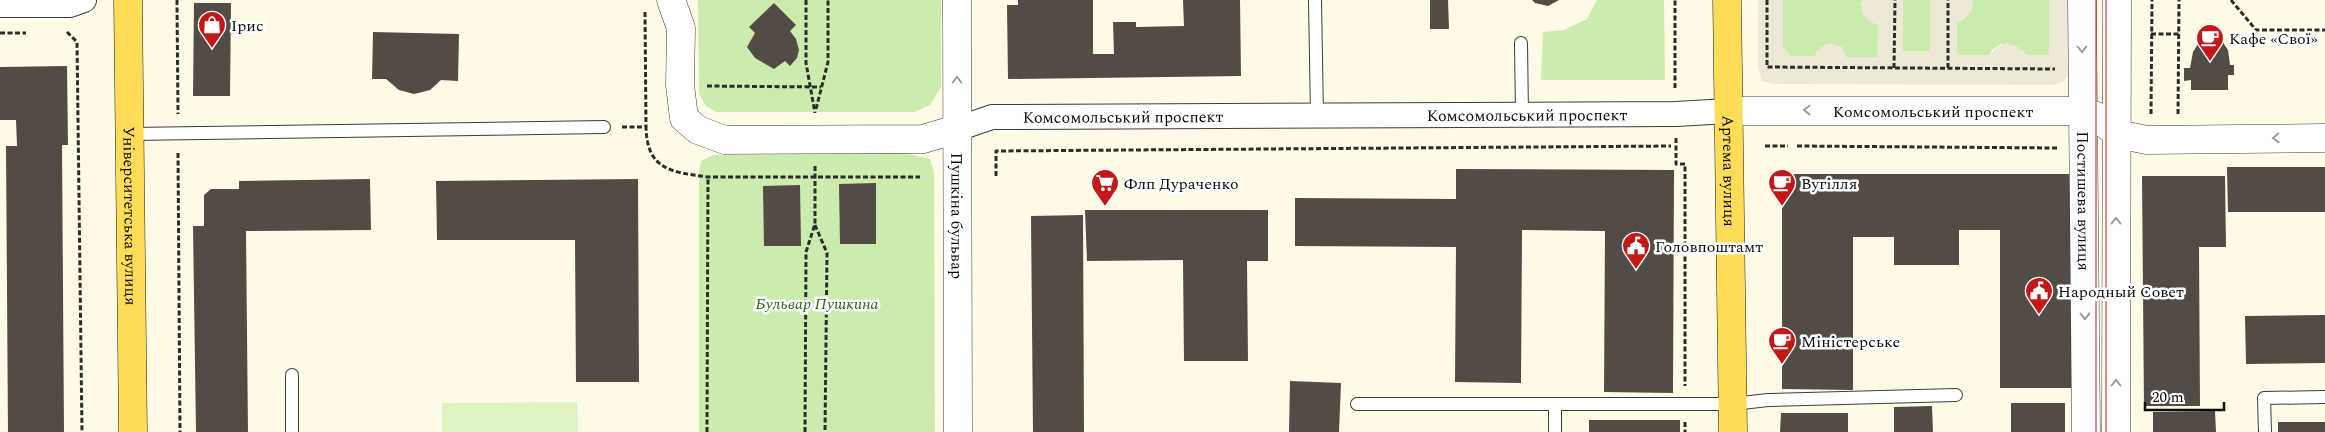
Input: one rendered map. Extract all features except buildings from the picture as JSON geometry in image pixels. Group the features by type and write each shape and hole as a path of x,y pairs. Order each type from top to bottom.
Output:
{"main road":[{"name":"Університетська вулиця","path":"128,0 133,432"},
{"name":"Артема вулиця","path":"1727,0 1733,432"}],"street":[{"path":"0,5 70,5 84,0"},
{"path":"672,0 681,28 680,85"},
{"name":"Пушкіна бульвар","path":"957,0 958,432"},
{"name":"Постишева вулиця","path":"2082,0 2086,432"},
{"name":"Постишева вулиця","path":"2116,432 2117,0"},
{"name":"Комсомольський проспект","path":"680,85 684,118 698,130 725,140 922,139 992,117 1522,115 1676,122 1728,111 2083,111"},
{"path":"2083,111 2096,116 2116,134 2147,140 2325,138"}],"lane":[{"path":"1315,0 1317,116"},
{"path":"1521,43 1522,115"},
{"path":"129,134 604,127"},
{"path":"292,375 292,432"},
{"path":"1357,404 1733,404 1768,400 1956,395"},
{"path":"2265,432 2264,398 2325,397"},
{"path":"1555,404 1555,432"}],"path":[{"path":"177,0 180,432"},
{"path":"805,432 806,252 815,224 815,112 806,63 806,0"},
{"path":"815,112 828,62 828,0"},
{"path":"1675,0 1676,164 1685,164 1685,432"},
{"path":"1767,0 1767,67 2059,69"},
{"path":"1894,68 1895,0"},
{"path":"1948,0 1948,68"},
{"path":"2151,124 2152,0"},
{"path":"2178,115 2179,0"},
{"path":"2230,0 2256,30 2325,30"},
{"path":"645,9 646,126 650,154 661,165 678,173 708,177 920,177"},
{"path":"59,32 69,32 77,42 82,432"},
{"path":"0,33 30,33"},
{"path":"2151,34 2179,34"},
{"path":"646,84 821,87"},
{"path":"604,127 646,126"},
{"path":"996,176 996,151 1671,146"},
{"path":"1765,146 1788,146"},
{"path":"1797,146 2060,148 2060,155"},
{"path":"707,432 708,177"},
{"path":"815,224 826,253 826,432"}],"green space":[{"path":"698,0 941,0 941,87 930,105 914,112 716,112 706,106 699,94"},
{"path":"1597,0 1664,0 1665,80 1541,80 1543,32 1564,30 1587,19"},
{"path":"1783,0 1862,0 1861,4 1872,22 1878,25 1878,57 1845,57 1844,51 1817,51 1815,56 1791,56 1783,48"},
{"path":"1903,0 1930,0 1930,51 1903,51"},
{"path":"1972,0 2049,0 2049,55 2026,55 2023,51 2001,44 1992,50 1990,55 1957,55 1957,22 1969,14 1972,8"},
{"name":"Бульвар Пушкина","path":"905,153 930,159 934,172 935,432 699,432 699,173 701,161 713,155"},
{"path":"577,402 578,432 442,432 442,403"}],"shaded area":[{"path":"1758,0 1783,0 1783,48 1791,56 1815,56 1821,47 1831,43 1842,47 1846,57 1877,57 1878,25 1867,19 1862,13 1862,0 1903,0 1903,51 1930,51 1930,0 1972,0 1972,10 1957,22 1957,55 1990,55 1997,47 2008,43 2018,47 2026,55 2049,55 2049,0 2075,0 2073,69 2064,81 2054,85 1773,84 1762,81 1758,67"}],"tram line":[{"path":"2096,0 2096,432"},
{"path":"2106,0 2106,432"}],"place":[{"name":"Ірис","path":"212,49"},
{"name":"Кафе «Свої»","path":"2210,62"},
{"name":"Флп Дураченко","path":"1105,207"},
{"name":"Вугілля","path":"1782,207"},
{"name":"Головпоштамт","path":"1636,270"},
{"name":"Народный Совет","path":"2039,315"},
{"name":"Міністерське","path":"1782,365"}]}
